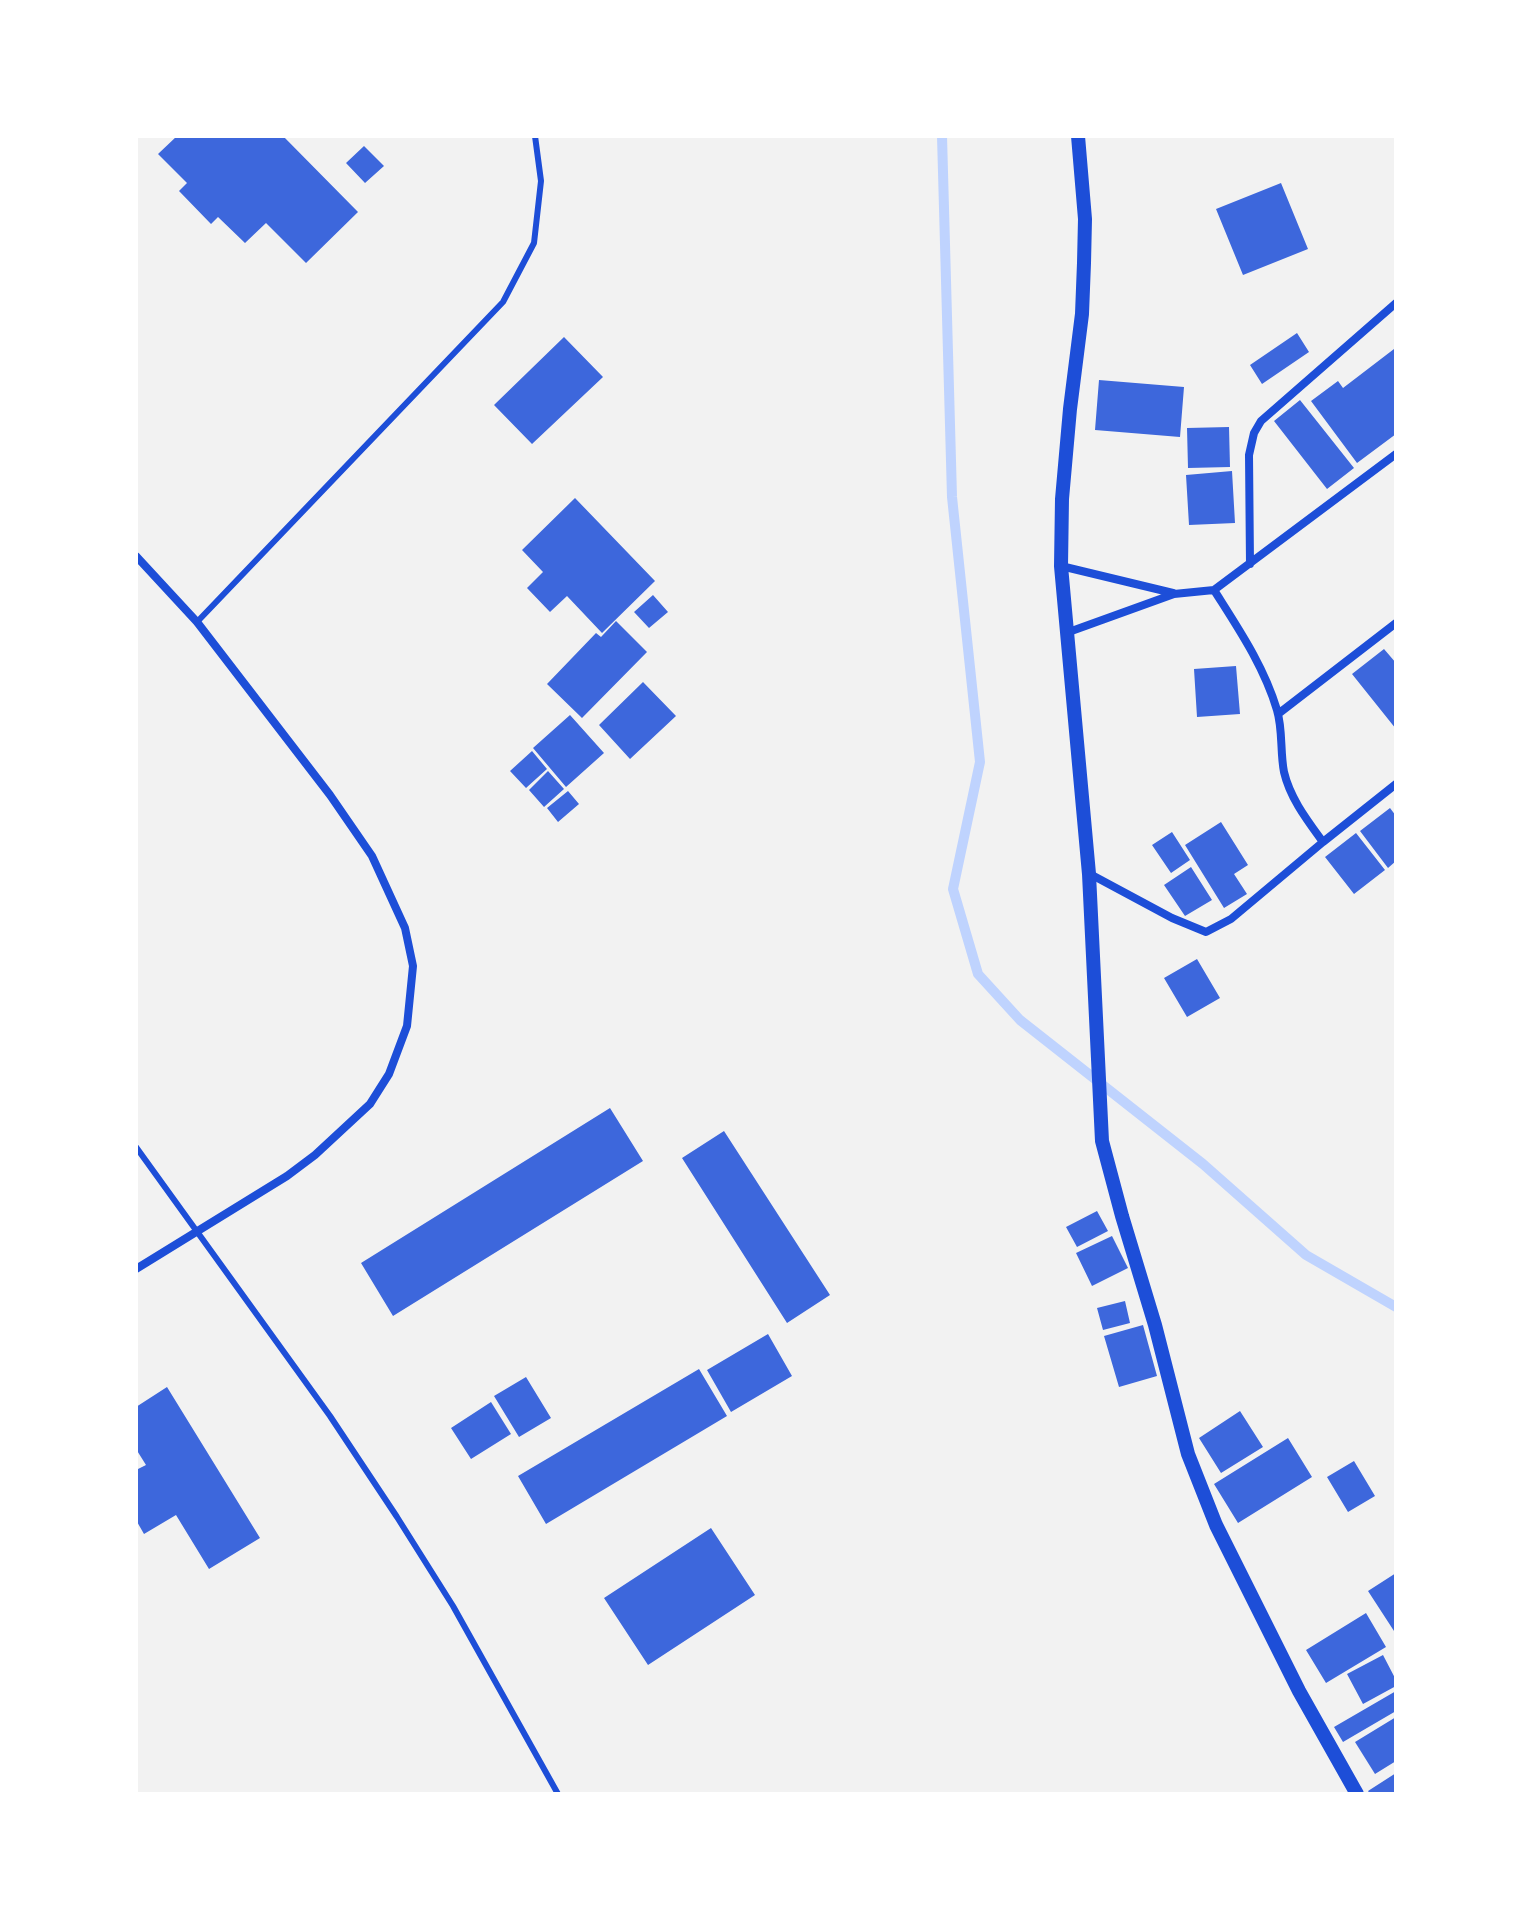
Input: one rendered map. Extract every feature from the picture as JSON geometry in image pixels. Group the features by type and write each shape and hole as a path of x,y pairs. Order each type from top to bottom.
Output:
{"street":[{"path":"1078,136 1085,219 1083,289 1063,484 1061,566 1089,874 1102,1141 1188,1454 1216,1525 1278,1650 1357,1794"},
{"path":"1250,564 1249,455 1254,433 1261,421 1396,303"},
{"path":"1066,633 1174,594 1214,590 1396,454"},
{"path":"136,556 197,622 330,795 372,856 405,928 413,966 407,1026 389,1074 370,1104 315,1155 287,1176 136,1269"},
{"path":"1061,566 1174,594"},
{"path":"1214,590 1249,645 1270,689 1278,714 1284,771 1290,789 1299,808 1323,842"},
{"path":"1278,714 1396,623"},
{"path":"1089,874 1146,905 1206,932 1231,919 1396,784"}],"lane":[{"path":"197,622 503,302 534,243 541,181 535,136"},
{"path":"136,1147 330,1416 397,1517 453,1606 558,1794"}],"building":[{"path":"177,136 283,136 358,212 306,263 266,223 245,243 218,217 211,224 179,191 187,183 158,154"},
{"path":"364,146 384,166 365,183 346,163"},
{"path":"1281,183 1308,249 1243,275 1216,209"},
{"path":"1297,333 1309,352 1262,384 1250,365"},
{"path":"564,337 603,377 532,444 494,405"},
{"path":"1394,349 1396,434 1357,463 1311,401 1338,381 1343,388"},
{"path":"1099,380 1184,387 1180,437 1095,430"},
{"path":"1300,400 1354,468 1327,489 1274,421"},
{"path":"1229,427 1230,467 1188,468 1187,428"},
{"path":"1232,471 1235,523 1189,525 1186,475"},
{"path":"575,498 655,581 602,633 567,596 550,612 527,588 543,572 522,550"},
{"path":"653,595 668,612 649,628 634,612"},
{"path":"616,621 647,652 582,718 547,684 596,633 601,637"},
{"path":"1384,649 1396,663 1396,729 1352,674"},
{"path":"1236,666 1240,714 1197,717 1194,669"},
{"path":"643,682 676,716 630,759 599,725"},
{"path":"570,715 604,753 566,787 533,748"},
{"path":"532,751 547,769 526,788 510,771"},
{"path":"548,771 564,789 544,807 529,790"},
{"path":"568,791 579,804 558,822 547,808"},
{"path":"1390,808 1396,816 1396,861 1388,868 1360,831"},
{"path":"1221,822 1248,865 1234,874 1247,894 1224,908 1185,845"},
{"path":"1172,832 1190,860 1171,873 1152,845"},
{"path":"1356,833 1385,870 1354,894 1325,857"},
{"path":"1191,867 1212,900 1185,916 1164,885"},
{"path":"1197,959 1220,998 1187,1017 1164,978"},
{"path":"610,1108 643,1161 393,1316 361,1263"},
{"path":"724,1131 830,1295 787,1323 682,1158"},
{"path":"1097,1211 1108,1231 1077,1247 1066,1227"},
{"path":"1112,1236 1128,1268 1092,1286 1076,1253"},
{"path":"1125,1301 1130,1323 1103,1330 1097,1308"},
{"path":"1143,1325 1157,1376 1119,1387 1104,1336"},
{"path":"768,1334 792,1376 731,1412 707,1370"},
{"path":"699,1369 727,1416 546,1524 518,1476"},
{"path":"526,1377 551,1418 519,1437 494,1396"},
{"path":"167,1387 260,1538 209,1569 176,1515 144,1534 136,1520 136,1470 146,1465 136,1449 136,1407"},
{"path":"491,1402 511,1434 471,1459 451,1428"},
{"path":"1240,1411 1263,1447 1221,1473 1199,1438"},
{"path":"1288,1438 1312,1477 1238,1523 1214,1484"},
{"path":"1354,1461 1375,1496 1348,1512 1327,1477"},
{"path":"711,1528 755,1595 648,1665 604,1598"},
{"path":"1396,1573 1396,1630 1394,1631 1368,1591"},
{"path":"1366,1613 1386,1647 1326,1683 1306,1650"},
{"path":"1383,1655 1396,1686 1363,1704 1347,1674"},
{"path":"1396,1691 1396,1711 1343,1742 1334,1727"},
{"path":"1396,1717 1396,1761 1375,1774 1355,1742"},
{"path":"1396,1773 1396,1794 1370,1794 1368,1791"}],"waterway":[{"path":"942,136 952,497 980,762 953,889 978,974 1020,1020 1203,1164 1306,1255 1396,1307"}]}
